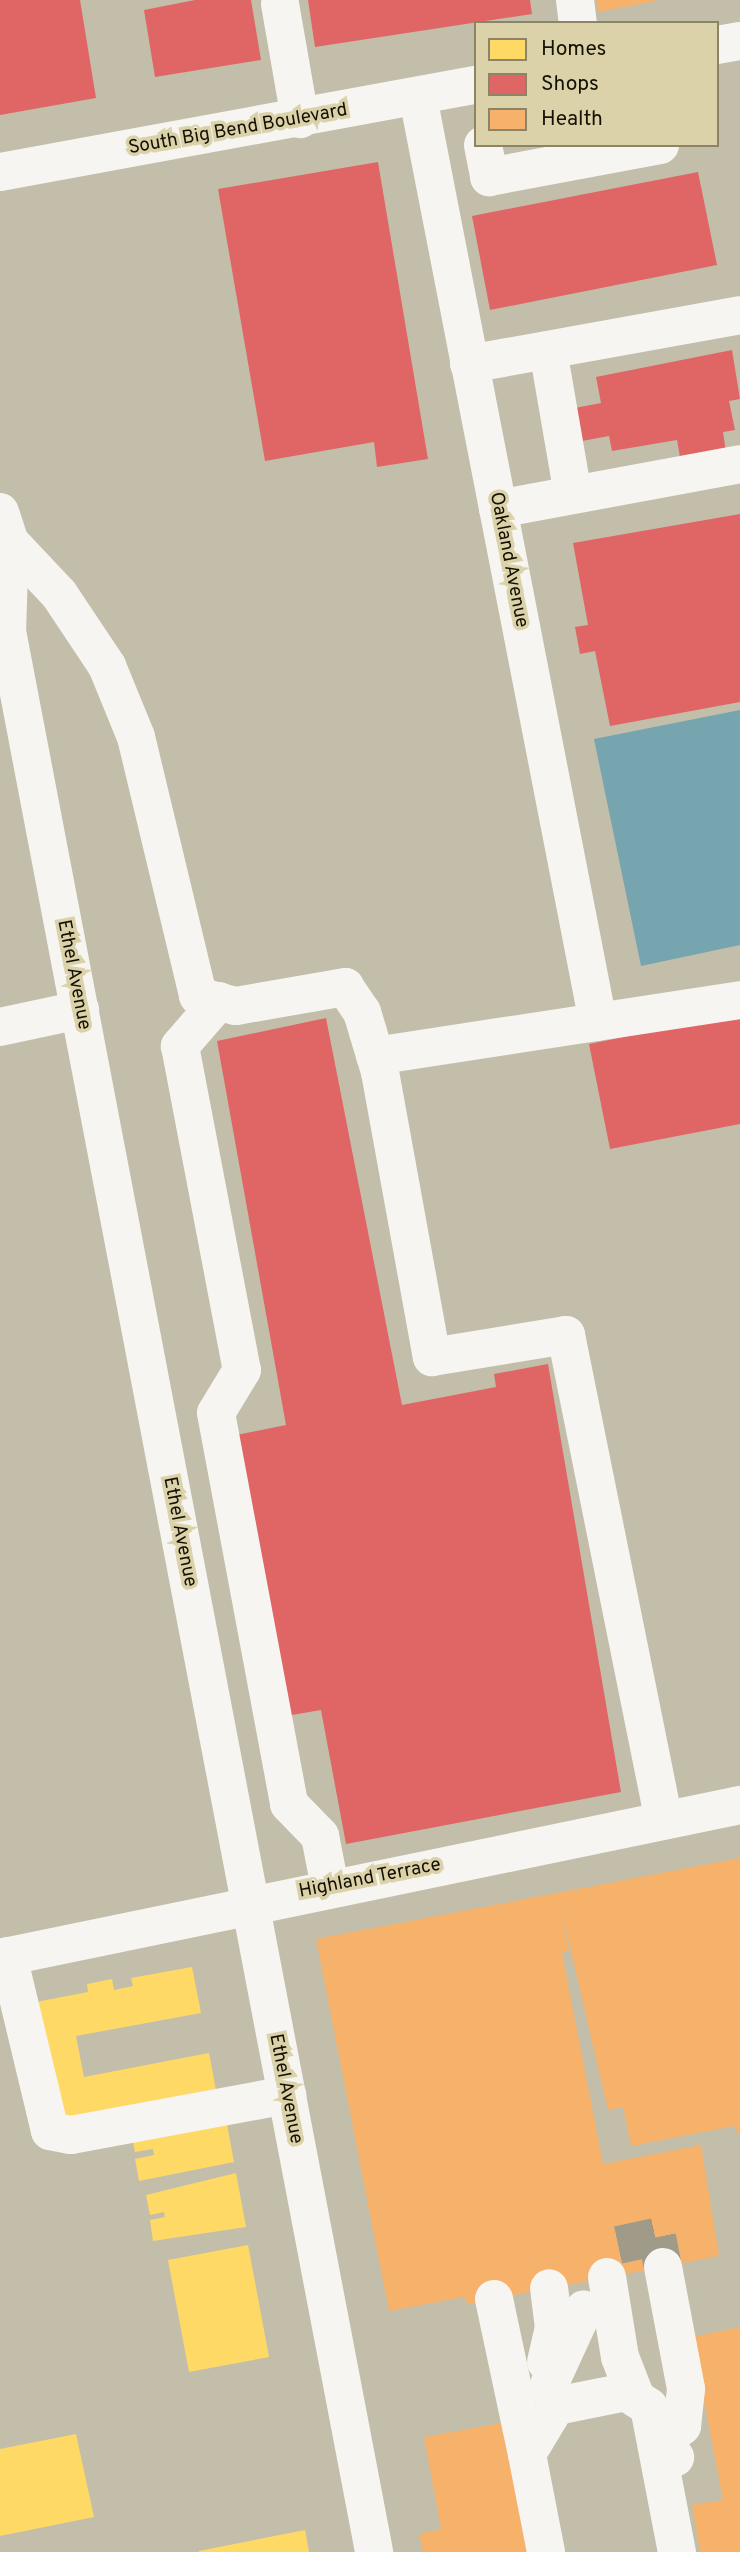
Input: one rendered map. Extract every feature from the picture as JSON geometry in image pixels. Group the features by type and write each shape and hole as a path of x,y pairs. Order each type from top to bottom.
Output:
{"street":[{"path":"575,0 578,21"},
{"path":"280,4 300,119"},
{"path":"719,45 740,41"},
{"name":"South Big Bend Boulevard","path":"0,172 418,97 474,93"},
{"name":"Oakland Avenue","path":"418,97 598,1022"},
{"path":"483,147 489,177 649,147"},
{"path":"469,364 740,315"},
{"path":"548,350 573,494"},
{"path":"498,509 740,464"},
{"path":"5,527 59,594 107,666 136,737 198,996 236,1006 345,987 362,1012 375,1056 432,1357 566,1335 664,1820"},
{"name":"Ethel Avenue","path":"5,527 7,631 374,2552"},
{"path":"375,1056 740,1000"},
{"path":"219,1001 180,1046 242,1370 216,1413 289,1804 320,1836 330,1887"},
{"path":"0,1027 80,1010"},
{"name":"Highland Terrace","path":"4,1957 250,1903 740,1805"},
{"path":"4,1957 50,2131 71,2135 287,2095"},
{"path":"657,2445 682,2426 686,2389 663,2267"},
{"path":"527,2454 553,2394 580,2289 620,2357 636,2398"},
{"path":"494,2299 546,2552"},
{"path":"553,2394 626,2392 649,2407 677,2552"},
{"path":"657,2445 683,2462 700,2552"}],"building: Homes":[{"path":"192,1967 201,2013 76,2036 84,2077 209,2053 219,2106 59,2124 36,2002 88,1992 87,1984 112,1979 114,1990 133,1986 131,1978"},
{"path":"225,2114 234,2162 139,2181 135,2159 154,2155 153,2149 135,2152 131,2132"},
{"path":"236,2173 246,2227 153,2241 150,2220 165,2217 164,2212 150,2215 146,2195"},
{"path":"248,2245 269,2357 189,2372 168,2260"},
{"path":"76,2434 94,2517 0,2536 0,2449"},
{"path":"305,2530 309,2552 199,2552 199,2551"}],"building: Shops":[{"path":"0,0 80,0 96,98 0,115"},
{"path":"195,0 251,0 261,60 155,77 144,10"},
{"path":"308,0 530,0 532,14 315,47"},
{"path":"378,162 428,459 377,467 374,442 265,461 218,189"},
{"path":"698,172 717,265 490,310 472,216"},
{"path":"732,350 740,399 729,401 735,430 723,432 726,452 681,463 677,440 612,451 609,436 582,441 575,408 601,403 596,377"},
{"path":"740,514 740,702 610,726 595,651 580,654 575,627 588,625 573,543"},
{"path":"740,1014 740,1124 610,1149 589,1044"},
{"path":"326,1018 402,1405 496,1387 494,1374 548,1364 621,1792 346,1844 321,1710 286,1716 232,1436 286,1425 217,1041"}],"building: Health":[{"path":"596,0 656,0 656,1 598,12"},
{"path":"740,1858 740,2136 734,2126 631,2146 623,2107 608,2110 561,1908 569,1951 562,1953 603,2164 701,2145 719,2256 468,2304 464,2297 389,2311 316,1939"},
{"path":"740,2327 740,2552 700,2552 692,2505 723,2500 692,2337"},
{"path":"513,2421 537,2552 423,2552 419,2534 441,2529 424,2437"}],"building: Public":[{"path":"740,710 740,945 641,966 594,739"}],"tunnel":[{"path":"618,2245 657,2237 663,2267"}]}
